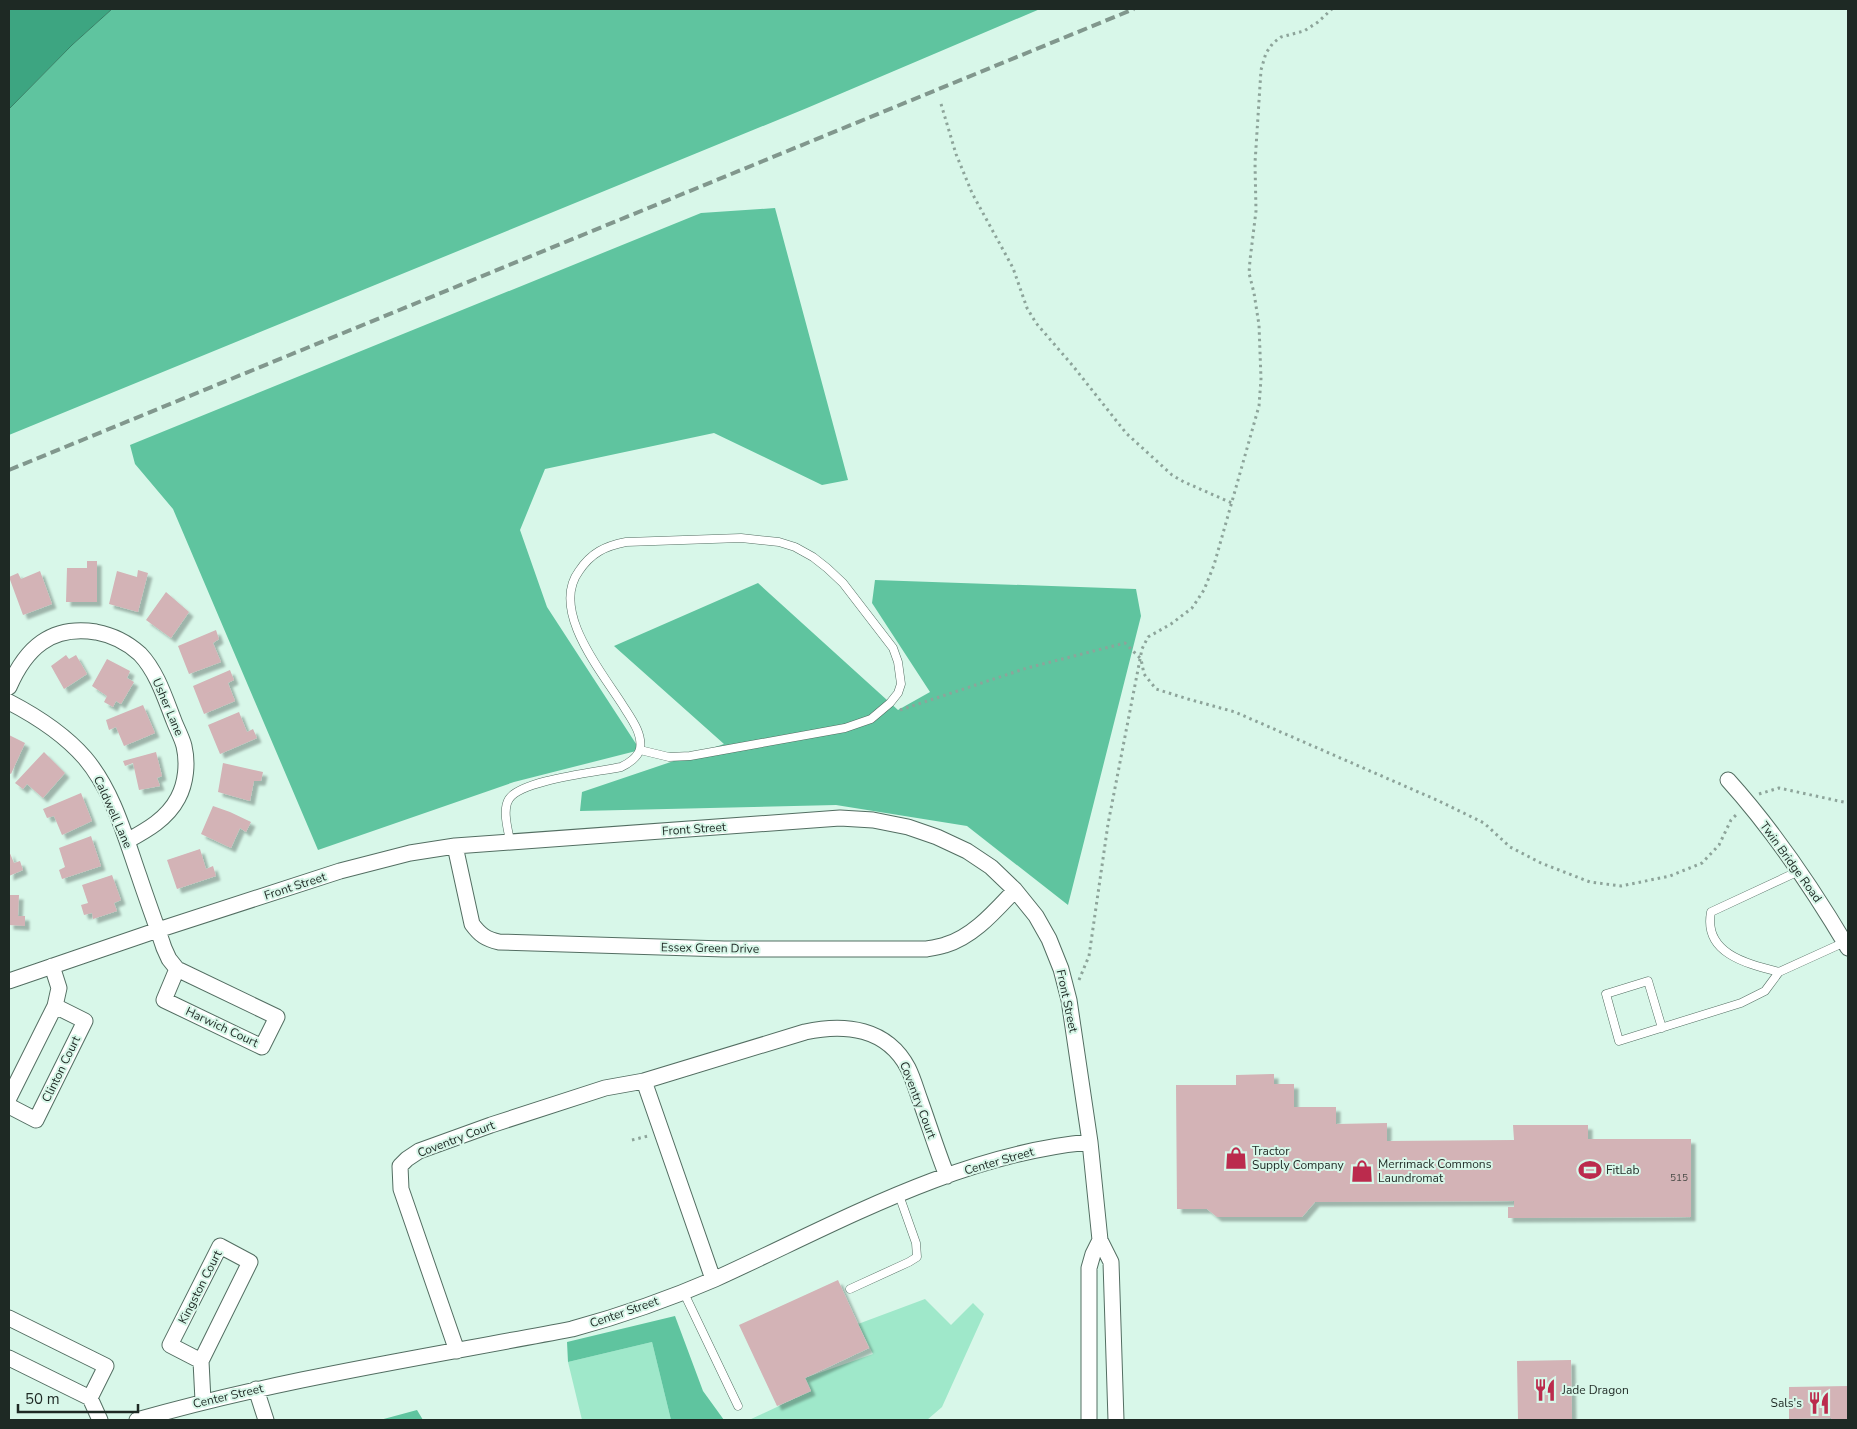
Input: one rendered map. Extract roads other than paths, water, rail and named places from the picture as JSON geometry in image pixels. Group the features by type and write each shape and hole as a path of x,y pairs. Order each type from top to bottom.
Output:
{"street":[{"name":"Usher Lane","path":"9,687 17,670 29,653 45,639 64,631 85,630 104,634 126,643 140,654 152,669 184,745 185,779 179,797 171,810 147,831 127,841"},
{"name":"Caldwell Lane","path":"9,702 38,718 62,737 84,757 99,777 127,841 158,930"},
{"name":"Twin Bridge Road","path":"1728,780 1799,871 1830,916 1846,945"},
{"name":"Front Street","path":"9,981 158,930 374,862 455,846 840,818 873,820 908,827 937,837 967,851 991,867 1015,890 1036,916 1049,939 1061,969 1069,1000 1090,1142 1100,1240 1111,1262 1116,1420"},
{"name":"Essex Green Drive","path":"455,846 472,924 479,934 488,940 498,942 724,948 926,949 945,946 963,937 998,909 1015,890"},
{"path":"158,930 169,959 177,969"},
{"path":"9,1098 55,1006 59,988 52,966"},
{"name":"Harwich Court","path":"177,969 277,1017 262,1047 164,1000 177,969"},
{"name":"Clinton Court","path":"9,1106 36,1120 85,1021 55,1006"},
{"name":"Coventry Court","path":"458,1351 401,1189 400,1166 419,1151 491,1125 605,1088 644,1080 805,1032 831,1027 861,1030 875,1035 889,1044 908,1068 947,1176"},
{"path":"644,1080 713,1279"},
{"name":"Center Street","path":"137,1420 203,1401 256,1389 572,1330 608,1320 713,1279 899,1195 947,1176 1042,1148 1090,1142"},
{"name":"Front Street","path":"1089,1420 1089,1268 1100,1240"},
{"name":"Kingston Court","path":"201,1361 170,1345 220,1246 250,1262 201,1361 203,1401"},
{"path":"9,1318 106,1366 90,1398"},
{"path":"9,1358 90,1398 100,1420"},
{"path":"256,1389 266,1420"}],"lane":[{"path":"510,841 506,811 508,800 517,792 540,782 621,767 630,763 640,750 639,736 632,719 579,634 571,612 570,592 576,574 596,552 610,545 626,542 741,538 779,542 795,547 813,557 843,583 893,648 898,662 901,684 898,693 890,703 871,719 845,728 690,756 669,757 640,750"},
{"path":"1779,972 1752,965 1729,955 1718,946 1709,922 1711,912 1799,871"},
{"path":"1662,1028 1648,981 1606,994 1619,1041 1662,1028 1741,1003 1765,991 1779,972 1846,945"},
{"path":"850,1289 917,1257 916,1243 899,1195"},
{"path":"683,1291 738,1406"}],"railway":[{"path":"9,470 1134,9"}],"place":[{"name":"Tractor Supply Company","path":"1236,1158"},
{"name":"FitLab","path":"1590,1170"},
{"name":"Merrimack Commons Laundromat","path":"1362,1171"},
{"name":"Jade Dragon","path":"1545,1390"},
{"name":"Sals's","path":"1819,1403"}]}
